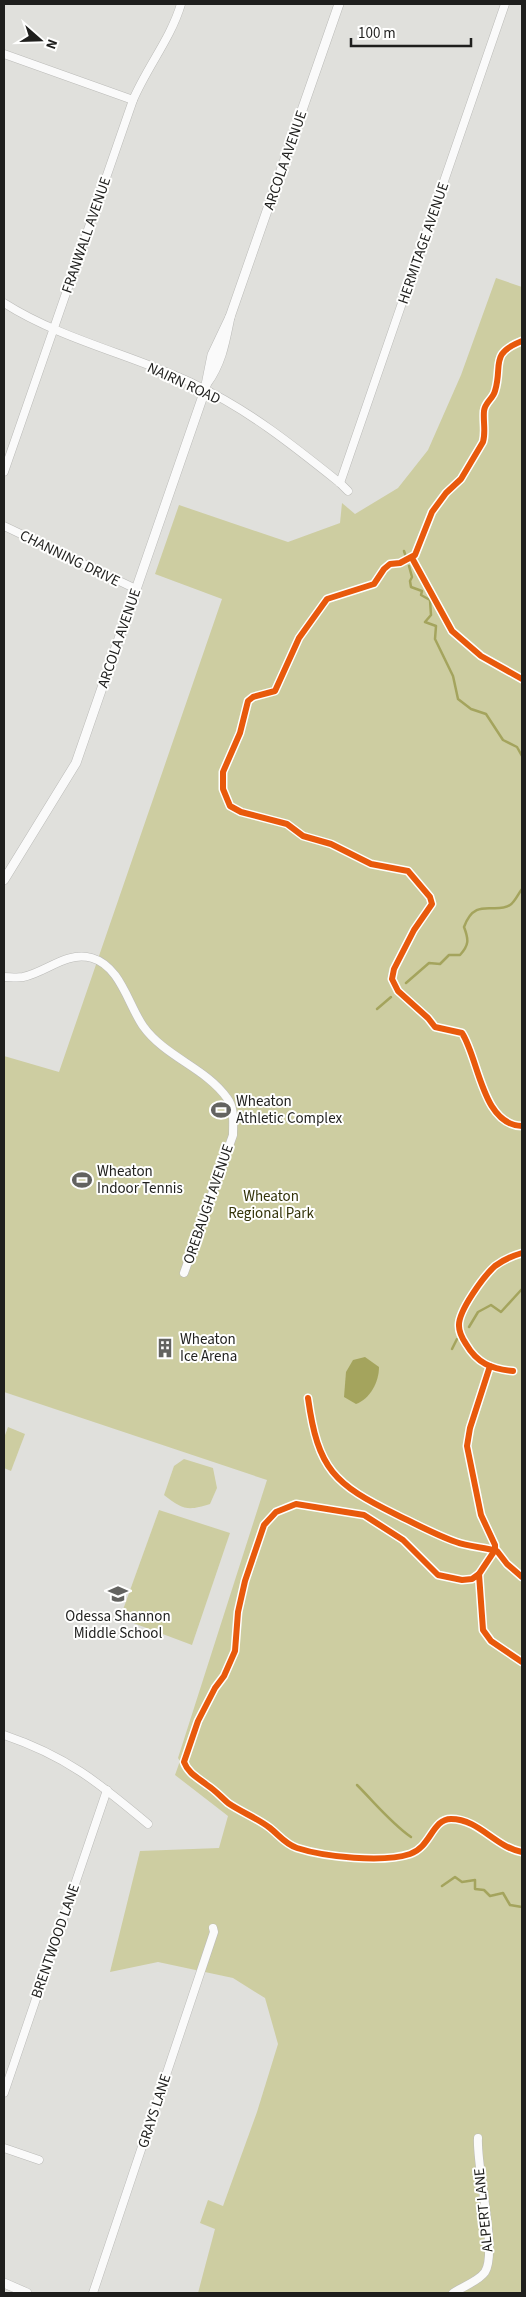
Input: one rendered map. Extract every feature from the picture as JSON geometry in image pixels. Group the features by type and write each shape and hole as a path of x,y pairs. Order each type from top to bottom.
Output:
{"street":[{"name":"FRANWALL AVENUE","path":"4,472 133,100 144,75 176,20 181,4"},
{"name":"ARCOLA AVENUE","path":"4,880 76,763 205,387 221,358 230,317 339,4"},
{"name":"HERMITAGE AVENUE","path":"340,483 505,4"},
{"path":"4,54 133,100"},
{"name":"NAIRN ROAD","path":"4,303 54,328 205,387 277,434 348,491"},
{"name":"CHANNING DRIVE","path":"4,526 136,590"},
{"name":"OREBAUGH AVENUE","path":"4,977 23,977 64,959 80,956 104,963 118,980 144,1026 161,1045 214,1083 229,1099 234,1116 233,1135 184,1273"},
{"path":"4,1735 59,1757 84,1772 148,1824"},
{"name":"BRENTWOOD LANE","path":"4,2093 107,1790"},
{"name":"GRAYS LANE","path":"94,2293 214,1932 213,1928"},
{"name":"ALPERT LANE","path":"453,2293 481,2278 488,2262 484,2193 477,2154 478,2138"},
{"path":"4,2148 39,2160"},
{"path":"4,2283 13,2290 27,2293"}],"green space":[{"name":"Wheaton Regional Park","path":"496,278 522,287 522,2293 198,2293 215,2229 200,2223 208,2200 223,2206 257,2112 278,2044 265,1998 233,1978 158,1962 110,1972 140,1851 219,1848 228,1816 175,1775 180,1761 178,1758 267,1480 4,1392 4,1056 59,1072 222,599 155,574 179,505 288,542 340,523 342,503 355,514 398,488 428,450 461,375"},
{"path":"8,1427 25,1434 11,1471 4,1468 4,1438"},
{"path":"184,1459 213,1468 217,1488 210,1504 196,1508 186,1508 176,1504 164,1495 174,1466"},
{"path":"159,1510 230,1533 192,1645 120,1618"}],"shaded area":[{"path":"365,1357 379,1367 379,1373 373,1389 366,1398 356,1404 344,1397 346,1372 353,1360"}],"waterway":[{"path":"404,551 406,557"},
{"path":"409,566 412,577 410,581 411,587 422,591 421,595 430,600 431,615 425,622 436,626 435,639 453,676 458,699 471,709 486,714 503,740 517,747 522,756"},
{"path":"406,983 429,963 440,964 449,955 460,955 467,942 464,927 474,912 486,908 504,908 515,900 522,889"},
{"path":"377,1009 391,997"},
{"path":"469,1327 478,1312 491,1305 501,1312 522,1289"},
{"path":"452,1349 457,1339"},
{"path":"357,1785 390,1819 411,1837"},
{"path":"442,1886 455,1877 462,1882 475,1880 475,1889 484,1890 490,1896 503,1893 510,1905 522,1907"}],"cycle path":[{"path":"522,341 512,346 501,356 495,391 484,411 483,442 461,479 446,493 432,512 415,555 400,563 390,564 384,569 374,584 327,599 299,638 275,691 253,697 248,701 240,733 223,772 223,789 230,806 241,812 287,824 303,836 331,844 371,864 408,871 430,897 432,904 414,930 394,969 392,979 398,991 428,1018 435,1027 462,1033 490,1103 498,1115 509,1123 522,1126"},
{"path":"412,558 452,631 481,656 522,679"},
{"path":"513,1371 491,1367 475,1356 460,1333 459,1326 467,1303 490,1271 504,1260 522,1253"},
{"path":"479,1574 495,1550 495,1545 481,1515 467,1446 470,1428 490,1366"},
{"path":"308,1398 317,1442 333,1472 344,1483 375,1504 441,1536 461,1544 497,1551 507,1564 522,1577"},
{"path":"522,1662 491,1641 483,1630 479,1574 472,1579 462,1580 438,1575 403,1540 364,1515 296,1504 276,1512 264,1525 245,1581 238,1612 235,1651 224,1676 215,1688 198,1721 184,1762 197,1778 228,1803 265,1824 283,1840 297,1848 354,1858 399,1857 410,1854 423,1846 440,1823 451,1819 470,1823 503,1845 522,1852"}],"place":[{"name":"Wheaton Athletic Complex","path":"221,1110"},
{"name":"Wheaton Indoor Tennis","path":"82,1180"},
{"name":"Wheaton Ice Arena","path":"165,1348"},
{"name":"Odessa Shannon Middle School","path":"118,1594"}]}
